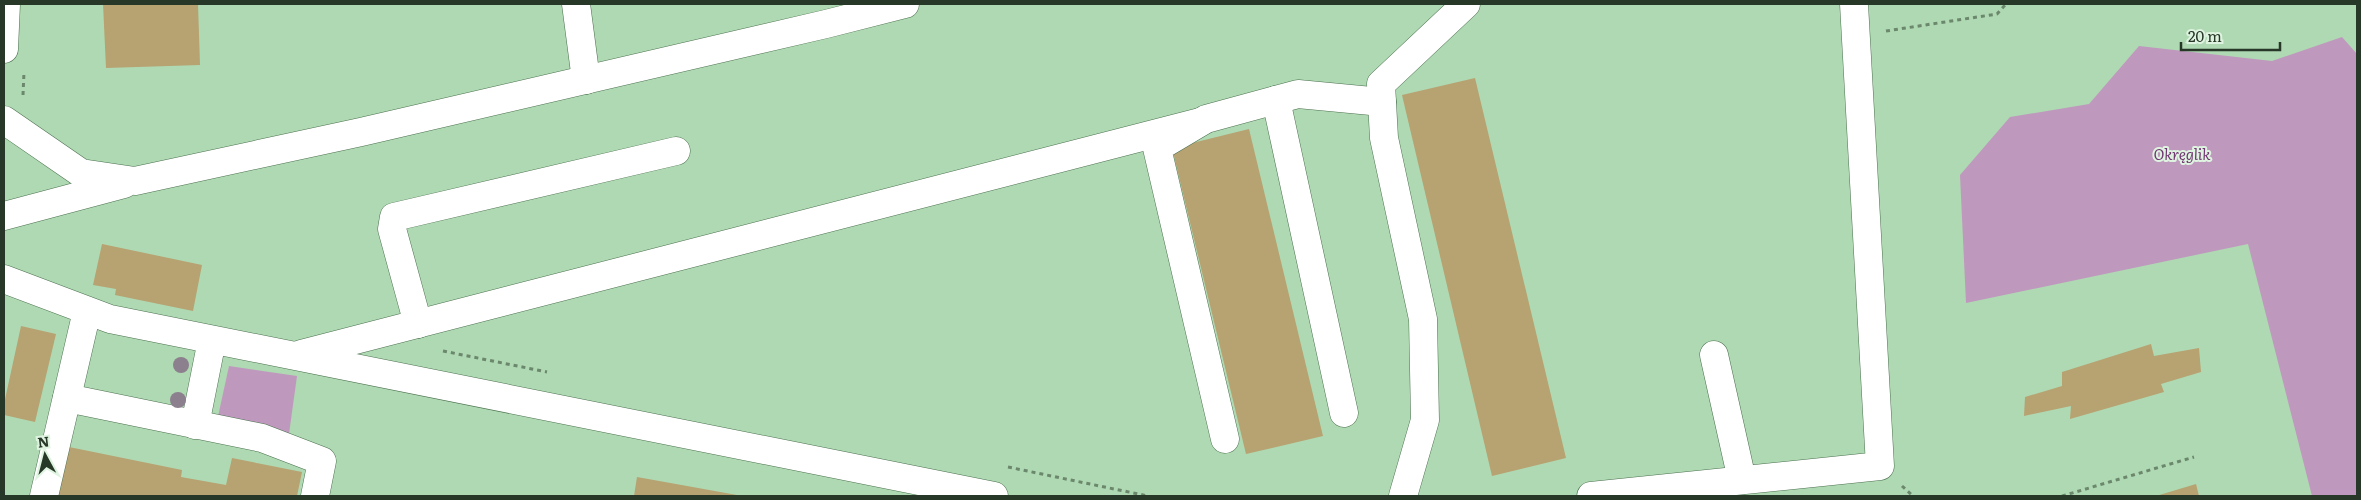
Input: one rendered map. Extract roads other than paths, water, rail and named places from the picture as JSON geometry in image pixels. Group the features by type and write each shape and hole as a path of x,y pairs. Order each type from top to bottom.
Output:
{"main road":[{"path":"4,49 6,4"},
{"path":"576,4 586,80"},
{"path":"4,216 135,181 586,80 905,4"},
{"path":"1403,496 1425,420 1423,319 1384,138 1381,84 1466,4"},
{"path":"1591,496 1880,466 1854,4"},
{"path":"1225,440 1157,148 1206,119 1298,94 1382,102"},
{"path":"1276,100 1344,413"},
{"path":"4,120 81,173 135,181"},
{"path":"294,356 1200,122"},
{"path":"418,324 392,229 394,217 676,151"},
{"path":"4,279 110,319 994,496"},
{"path":"44,496 87,311"},
{"path":"195,425 212,340"},
{"path":"1714,355 1742,480"},
{"path":"67,398 262,438 322,462 315,496"}],"park label":[{"name":"Okręglik","path":"2182,153"}]}
